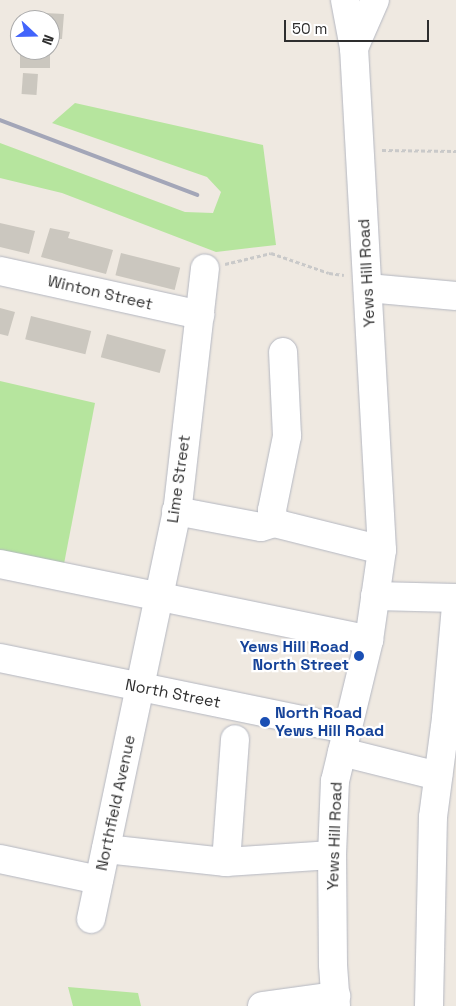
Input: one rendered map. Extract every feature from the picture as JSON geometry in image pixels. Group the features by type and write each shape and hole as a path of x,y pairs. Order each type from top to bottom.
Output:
{"street":[{"path":"345,0 354,48"},
{"name":"Yews Hill Road","path":"336,1001 332,855 335,781 370,640 382,550 354,48 375,0"},
{"name":"Lime Street","path":"141,688 176,512 205,269"},
{"name":"Winton Street","path":"0,270 200,315"},
{"path":"368,283 456,296"},
{"path":"274,523 272,510 287,436 283,352"},
{"path":"176,512 261,527 274,523 382,550"},
{"path":"0,564 370,640"},
{"path":"375,596 456,598"},
{"path":"429,1006 433,817 456,605"},
{"name":"North Street","path":"0,658 141,688 345,741 438,776"},
{"name":"Northfield Avenue","path":"91,919 141,688"},
{"path":"226,862 234,738"},
{"path":"106,849 226,862 332,855"},
{"path":"0,859 99,880"},
{"path":"262,1006 336,1001"}],"path":[{"path":"360,152 456,151"},
{"path":"205,269 271,253 329,273 368,283"}],"green space":[{"path":"75,103 263,145 276,245 216,252 62,193 0,178 0,143 185,212 213,213 221,192 207,177 52,123"},
{"path":"0,381 95,403 63,569 0,557"},
{"path":"68,987 138,993 141,1006 73,1006"}],"building":[{"path":"60,14 64,14 62,39 60,39"},
{"path":"20,60 50,60 50,68 20,68"},
{"path":"23,73 38,74 36,95 22,94"},
{"path":"0,223 35,231 29,254 0,247"},
{"path":"50,228 70,232 68,238 113,250 106,274 41,257"},
{"path":"121,253 180,268 175,290 115,275"},
{"path":"0,308 15,312 8,336 0,334"},
{"path":"31,316 91,331 85,354 25,339"},
{"path":"107,334 166,350 160,373 101,357"}],"railway":[{"path":"0,120 197,195"}],"place":[{"name":"Yews Hill Road North Street","path":"359,656"},
{"name":"North Road Yews Hill Road","path":"265,722"}]}
